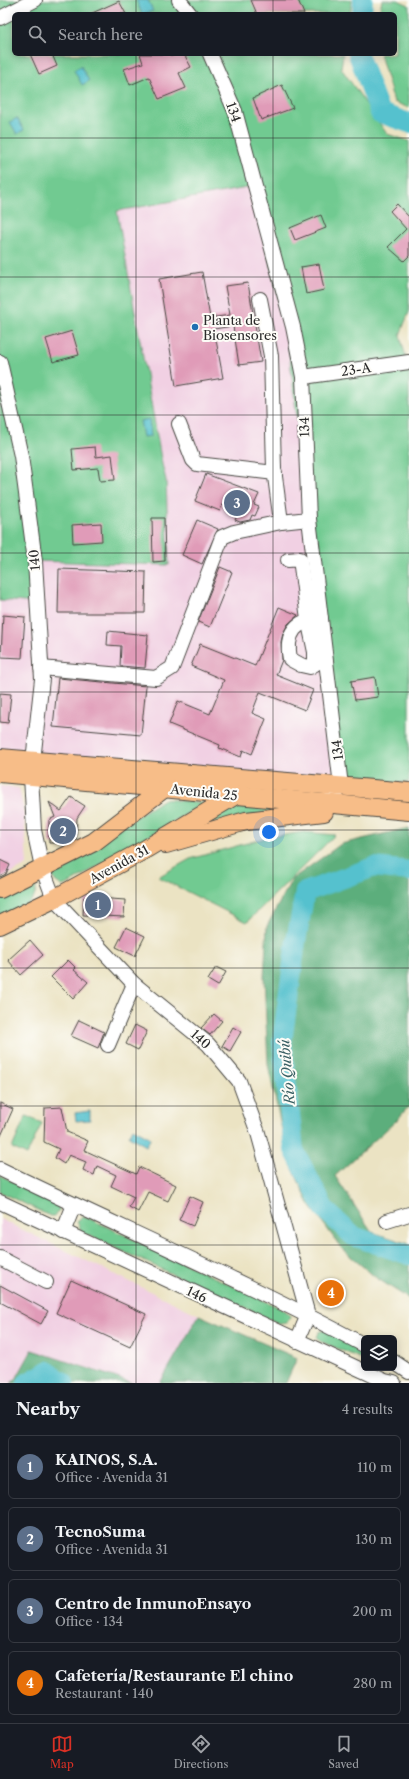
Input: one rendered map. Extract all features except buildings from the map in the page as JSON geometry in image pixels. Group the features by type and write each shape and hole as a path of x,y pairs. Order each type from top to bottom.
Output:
{"main road":[{"name":"Avenida 25","path":"0,758 32,769 162,788 234,796 408,811"},
{"name":"Avenida 25","path":"0,773 32,769 192,774 409,792"},
{"path":"0,888 94,842 162,788 192,774"},
{"name":"Avenida 31","path":"0,925 54,899 144,850 234,796"},
{"path":"144,850 246,821 320,812 408,811"}],"street":[{"path":"0,18 35,0"},
{"path":"179,0 188,12"},
{"name":"134","path":"211,56 235,111 293,327 303,377 314,618 341,786"},
{"path":"260,299 271,356 275,473 281,522"},
{"name":"140","path":"0,362 21,456 35,561 42,679 32,769 34,830 42,867 54,899 134,984 208,1044 239,1081 258,1133 308,1315"},
{"name":"23-A","path":"303,377 409,362"},
{"path":"179,424 193,460 197,464 275,473"},
{"path":"41,668 156,678 172,668 222,537 234,532 281,522 309,519"},
{"path":"288,560 300,559 314,618"},
{"path":"322,804 334,797 341,786"},
{"path":"108,1045 134,984"},
{"path":"0,1168 74,1205 308,1315 361,1343"},
{"name":"146","path":"0,1202 385,1381 394,1383"},
{"path":"63,1232 74,1205"},
{"path":"387,1221 409,1214"},
{"path":"0,1258 46,1282"},
{"path":"298,1341 308,1315"},
{"path":"397,1364 409,1372"}],"shaded area":[{"path":"252,187 287,335 307,486 341,786 0,758 0,600 36,603 35,561 166,480 117,211"},
{"path":"0,786 19,788 24,813 27,865 0,879"},
{"path":"0,1219 199,1315 160,1383 132,1383 32,1350 16,1379 11,1383 0,1383"}],"green space":[{"path":"0,0 352,0 350,12 12,12 12,56 343,56 341,68 387,134 409,141 409,312 400,335 409,369 409,782 341,786 287,335 252,187 117,211 166,480 169,565 35,561 36,603 0,600"},
{"path":"382,0 398,0 409,5 409,108 394,102 381,56 397,56 397,12 379,12"},
{"path":"164,799 205,803 68,884 62,886 55,881 52,874 57,868"},
{"path":"234,806 287,809 201,825"},
{"path":"409,829 409,1106 397,1120 335,1176 372,1232 409,1244 409,1299 375,1277 342,1249 309,1204 288,1158 268,1065 264,977 267,926 292,879 341,844"},
{"path":"304,832 335,835 247,922 158,877 190,859 265,838"},
{"path":"25,884 32,884 36,889 32,900 23,907 0,917 0,897"},
{"path":"26,1116 42,1123 27,1155 12,1148"},
{"path":"0,1175 58,1205 59,1210 55,1216 50,1216 0,1192"},
{"path":"82,1217 88,1218 286,1311 290,1316 287,1323 280,1324 81,1232 77,1221"},
{"path":"199,1315 297,1358 286,1383 160,1383"},
{"path":"325,1330 361,1348 361,1359 320,1341 317,1338 319,1332"},
{"path":"32,1350 132,1383 11,1383 16,1379"}],"water":[{"path":"136,0 148,0 153,11 141,12"},
{"path":"81,66 89,81 82,85 74,70"},
{"path":"17,118 24,130 17,134 10,122"},
{"path":"149,419 151,436 143,437 140,421"},
{"path":"90,1111 90,1120 76,1121 75,1113"},
{"path":"133,1128 151,1138 146,1146 129,1136"}],"waterway":[{"name":"Río Quibú","path":"362,12 363,0"},
{"name":"Río Quibú","path":"359,56 380,113 409,123"},
{"name":"Río Quibú","path":"409,871 374,867 305,892 296,941 282,1042 294,1150 325,1210 353,1236 409,1255"},
{"name":"Río Quibú","path":"27,1383 48,1371 64,1383"}],"place":[{"name":"Planta de Biosensores","path":"195,327"},
{"name":"Centro de InmunoEnsayo","path":"237,503"},
{"name":"TecnoSuma","path":"63,831"},
{"name":"KAINOS, S.A.","path":"98,905"},
{"name":"Cafetería/Restaurante El chino","path":"331,1293"}]}
